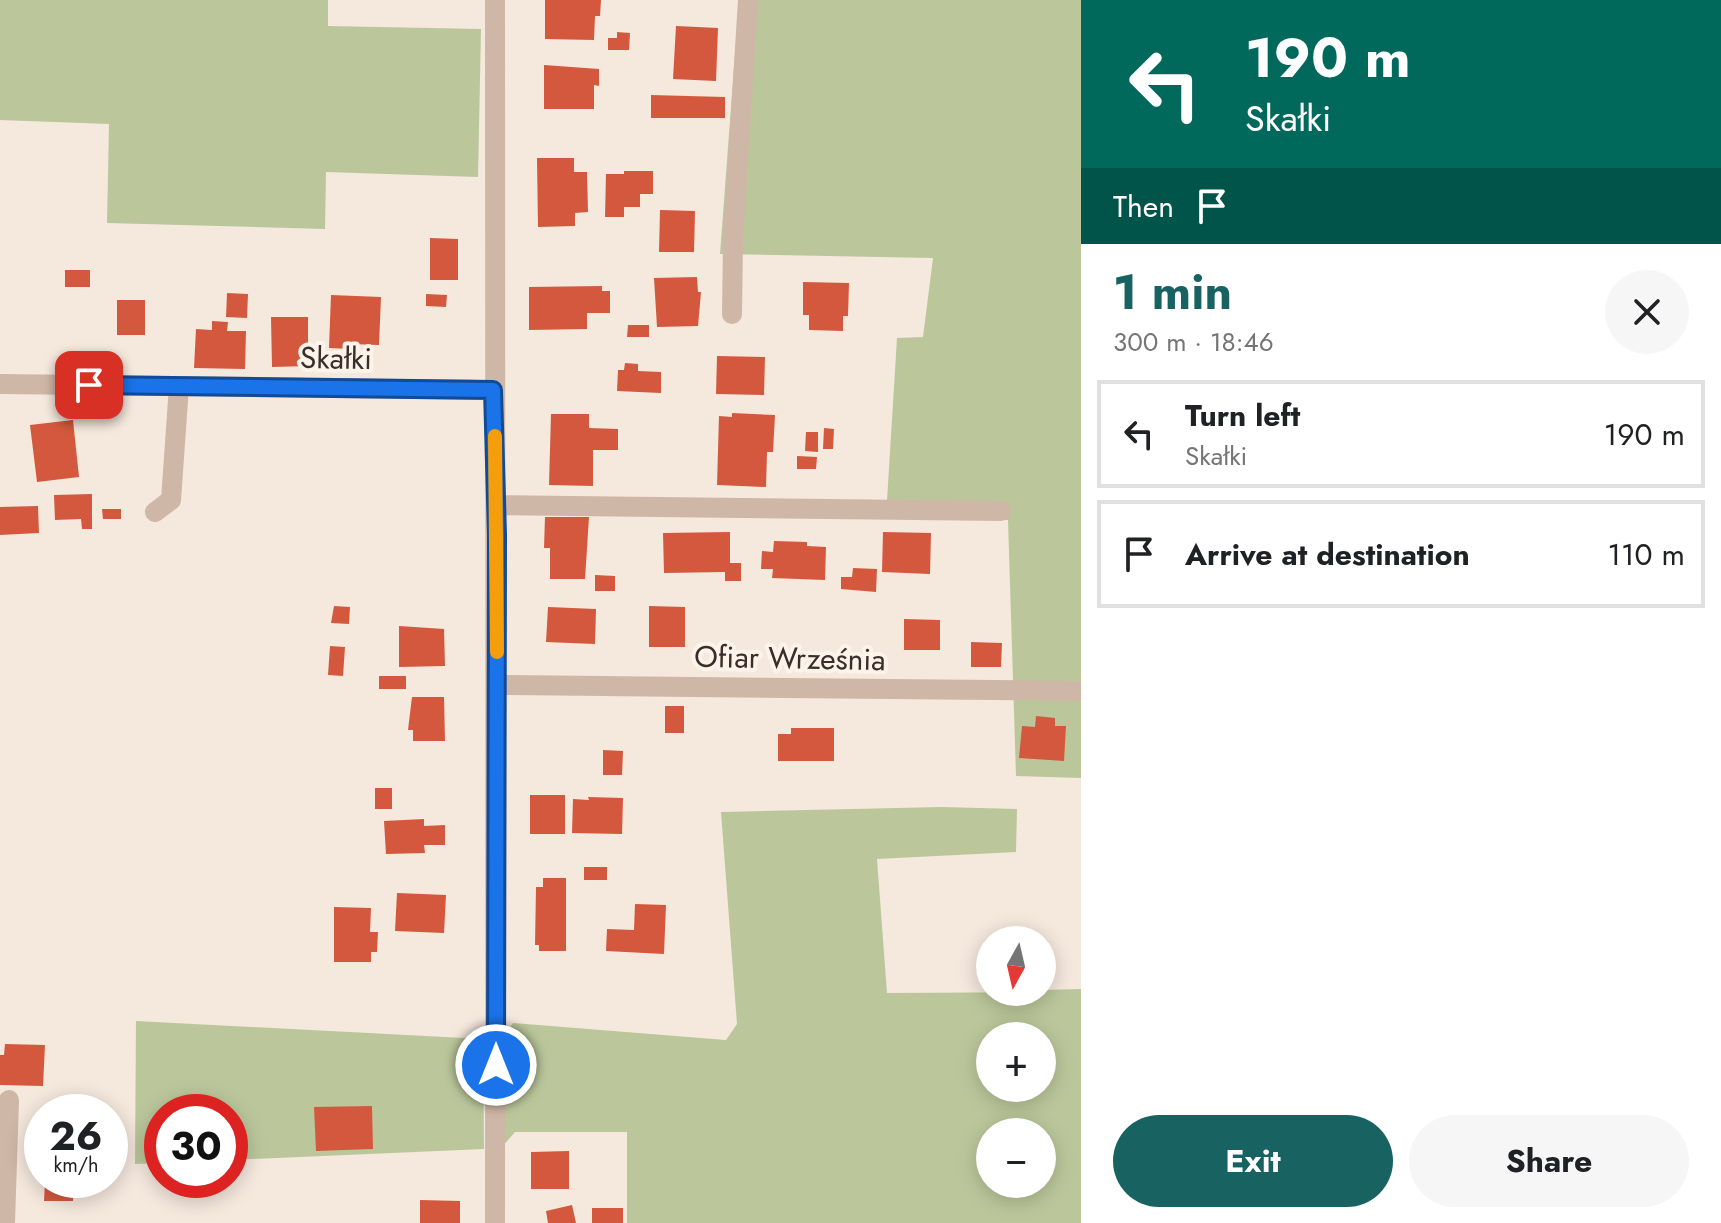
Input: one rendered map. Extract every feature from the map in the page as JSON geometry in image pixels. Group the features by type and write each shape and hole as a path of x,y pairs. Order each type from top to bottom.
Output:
{"street":[{"path":"495,0 493,390 498,685 495,1223"},
{"path":"732,314 733,241 748,0"},
{"name":"Skałki","path":"0,384 493,390"},
{"path":"155,512 171,500 179,386"},
{"path":"497,505 1001,511"},
{"name":"Ofiar Września","path":"498,685 1081,691"},
{"path":"5,1223 9,1100"}],"green space":[{"path":"0,0 328,0 328,26 481,29 478,177 326,172 325,229 107,223 109,124 0,120"},
{"path":"739,0 1081,0 1081,778 1016,776 1008,520 886,517 897,338 923,337 933,258 720,254"},
{"path":"942,807 1017,809 1016,852 877,859 887,993 976,992 976,1006 1056,1006 1056,990 1081,989 1081,1223 627,1223 627,1132 515,1132 501,1148 501,1040 513,1023 726,1040 737,1024 721,812"},
{"path":"136,1021 483,1039 484,1149 248,1159 248,1094 144,1094 144,1164 135,1164"}],"building":[{"path":"545,0 601,0 600,16 595,16 594,40 545,39"},
{"path":"676,26 718,28 716,81 673,79"},
{"path":"617,32 630,33 629,50 608,50 608,38 617,38"},
{"path":"544,65 599,69 599,86 594,85 594,109 544,109"},
{"path":"651,95 725,97 725,118 651,118"},
{"path":"537,158 574,158 574,172 587,172 588,212 575,213 575,226 538,227"},
{"path":"624,171 653,171 653,194 640,194 640,207 624,207 624,217 605,217 606,174 624,174"},
{"path":"660,210 695,211 694,252 659,252"},
{"path":"430,238 458,239 458,280 430,280"},
{"path":"65,270 90,270 90,287 65,287"},
{"path":"697,277 698,292 701,292 698,326 657,327 654,278"},
{"path":"803,282 849,283 848,316 843,316 843,331 809,330 809,315 803,315"},
{"path":"602,286 602,291 610,291 610,313 587,313 587,329 529,330 529,287"},
{"path":"227,293 248,294 247,318 226,317"},
{"path":"426,294 447,295 446,307 426,306"},
{"path":"331,295 381,297 379,345 350,344 350,349 329,348"},
{"path":"117,300 145,300 145,335 117,335"},
{"path":"271,317 308,317 308,366 272,367"},
{"path":"212,321 228,322 227,331 246,331 245,369 194,368 196,329 212,330"},
{"path":"628,325 649,325 649,337 627,337"},
{"path":"717,356 765,357 764,395 716,394"},
{"path":"625,363 638,364 638,371 661,372 661,393 617,391 618,370 624,370"},
{"path":"732,413 775,415 773,452 767,452 766,487 717,485 719,416 732,417"},
{"path":"551,414 589,414 589,428 618,429 618,450 593,450 593,486 549,485"},
{"path":"73,420 79,477 37,482 30,425"},
{"path":"824,428 834,429 833,449 823,449"},
{"path":"806,432 818,432 818,452 805,451"},
{"path":"797,456 817,457 816,469 797,469"},
{"path":"92,494 92,529 82,529 81,519 55,520 54,495"},
{"path":"38,506 39,533 0,535 0,507"},
{"path":"102,509 121,509 121,519 103,519"},
{"path":"545,517 589,517 585,579 550,579 550,548 544,548"},
{"path":"730,532 730,563 741,563 741,581 725,581 725,572 664,573 663,533"},
{"path":"883,532 931,533 930,574 882,572"},
{"path":"774,541 807,542 807,546 826,547 825,580 772,578 773,569 761,569 762,551 773,552"},
{"path":"853,568 877,569 876,592 841,589 841,577 852,577"},
{"path":"595,575 615,576 615,591 595,591"},
{"path":"334,606 350,607 349,624 331,623"},
{"path":"649,606 685,607 685,647 649,647"},
{"path":"548,607 596,609 595,644 546,642"},
{"path":"904,619 940,620 940,650 904,650"},
{"path":"399,626 444,629 445,666 399,667"},
{"path":"971,642 1002,643 1001,667 971,667"},
{"path":"330,646 345,647 343,676 328,675"},
{"path":"379,676 406,676 406,689 379,689"},
{"path":"412,697 444,697 445,741 413,741 413,730 408,730"},
{"path":"665,706 684,706 684,733 665,733"},
{"path":"1036,716 1055,718 1055,726 1066,726 1064,761 1019,758 1022,726 1035,727"},
{"path":"791,728 834,728 834,761 778,761 778,734 791,734"},
{"path":"603,750 623,751 622,775 603,775"},
{"path":"375,788 392,788 392,809 375,809"},
{"path":"530,795 565,795 565,834 530,834"},
{"path":"588,797 623,798 622,834 572,833 573,799 589,800"},
{"path":"424,819 424,826 445,825 445,845 424,845 425,853 386,854 384,821"},
{"path":"584,867 607,867 607,880 584,880"},
{"path":"543,878 566,878 566,951 539,951 539,945 535,945 536,887 543,887"},
{"path":"397,893 446,895 444,933 395,931"},
{"path":"635,904 666,905 664,954 606,951 607,929 634,930"},
{"path":"334,907 371,908 370,932 378,932 377,952 371,952 371,962 334,962"},
{"path":"5,1044 45,1045 43,1086 0,1085 0,1055 4,1055"},
{"path":"372,1106 373,1149 316,1151 314,1107"},
{"path":"569,1151 569,1189 531,1189 531,1152"},
{"path":"44,1198 73,1198 73,1201 44,1201"},
{"path":"420,1200 460,1201 460,1223 420,1223"},
{"path":"572,1205 576,1223 548,1223 546,1211"},
{"path":"592,1208 623,1208 623,1223 592,1223"}],"slow traffic":[{"path":"495,436 497,652"}],"route":[{"path":"89,385 493,390 498,685 496,1065"}]}
